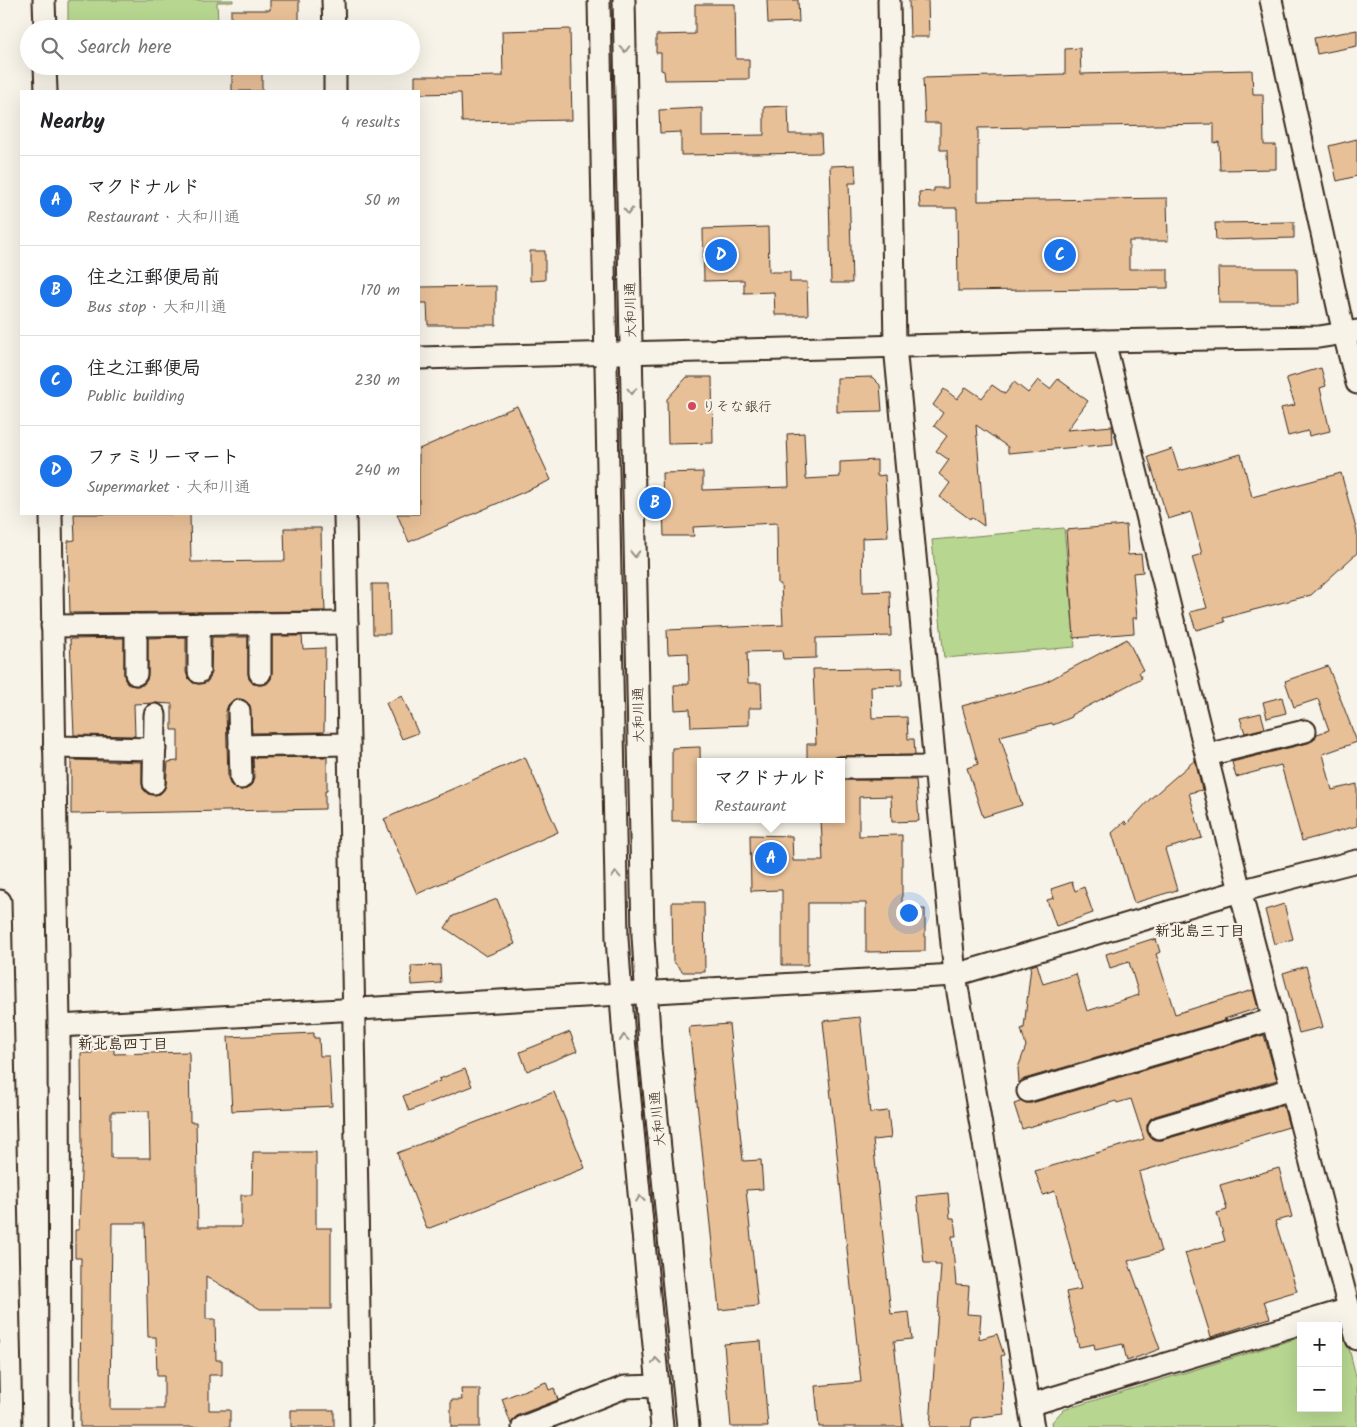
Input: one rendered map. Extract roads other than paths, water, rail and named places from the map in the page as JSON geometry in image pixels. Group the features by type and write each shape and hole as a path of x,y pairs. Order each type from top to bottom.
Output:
{"street":[{"path":"44,0 45,20"},
{"path":"334,0 334,20"},
{"name":"大和川通","path":"599,0 617,938 620,995 662,1427"},
{"name":"大和川通","path":"624,0 643,926 646,993 688,1427"},
{"path":"889,0 895,346 955,975 1033,1427"},
{"path":"1270,0 1350,332 1357,383"},
{"path":"45,75 46,90"},
{"path":"335,75 336,90"},
{"path":"420,358 1104,341 1319,338 1350,332"},
{"path":"1104,341 1240,891 1357,1339"},
{"path":"51,515 59,1026 60,1427"},
{"path":"345,515 361,1427"},
{"path":"52,626 347,623"},
{"path":"198,624 199,672"},
{"path":"260,624 260,673"},
{"path":"136,625 136,674"},
{"path":"239,712 241,778"},
{"path":"154,782 155,715"},
{"path":"1207,755 1305,731"},
{"path":"240,746 349,744"},
{"path":"54,747 154,749"},
{"path":"845,768 935,767"},
{"path":"59,1026 955,975 1240,891 1357,861"},
{"path":"0,901 11,1427"},
{"path":"1028,1091 1274,1019"},
{"path":"1159,1128 1292,1089"},
{"path":"1029,1405 1350,1309"},
{"path":"523,1427 625,1387 658,1386"}],"place":[{"name":"ファミリーマート","path":"721,255"},
{"name":"住之江郵便局","path":"1060,255"},
{"name":"りそな銀行","path":"692,406"},
{"name":"住之江郵便局前","path":"655,503"},
{"name":"マクドナルド","path":"771,858"}],"district":[{"name":"新北島三丁目","path":"1200,931"},
{"name":"新北島四丁目","path":"123,1044"}]}
